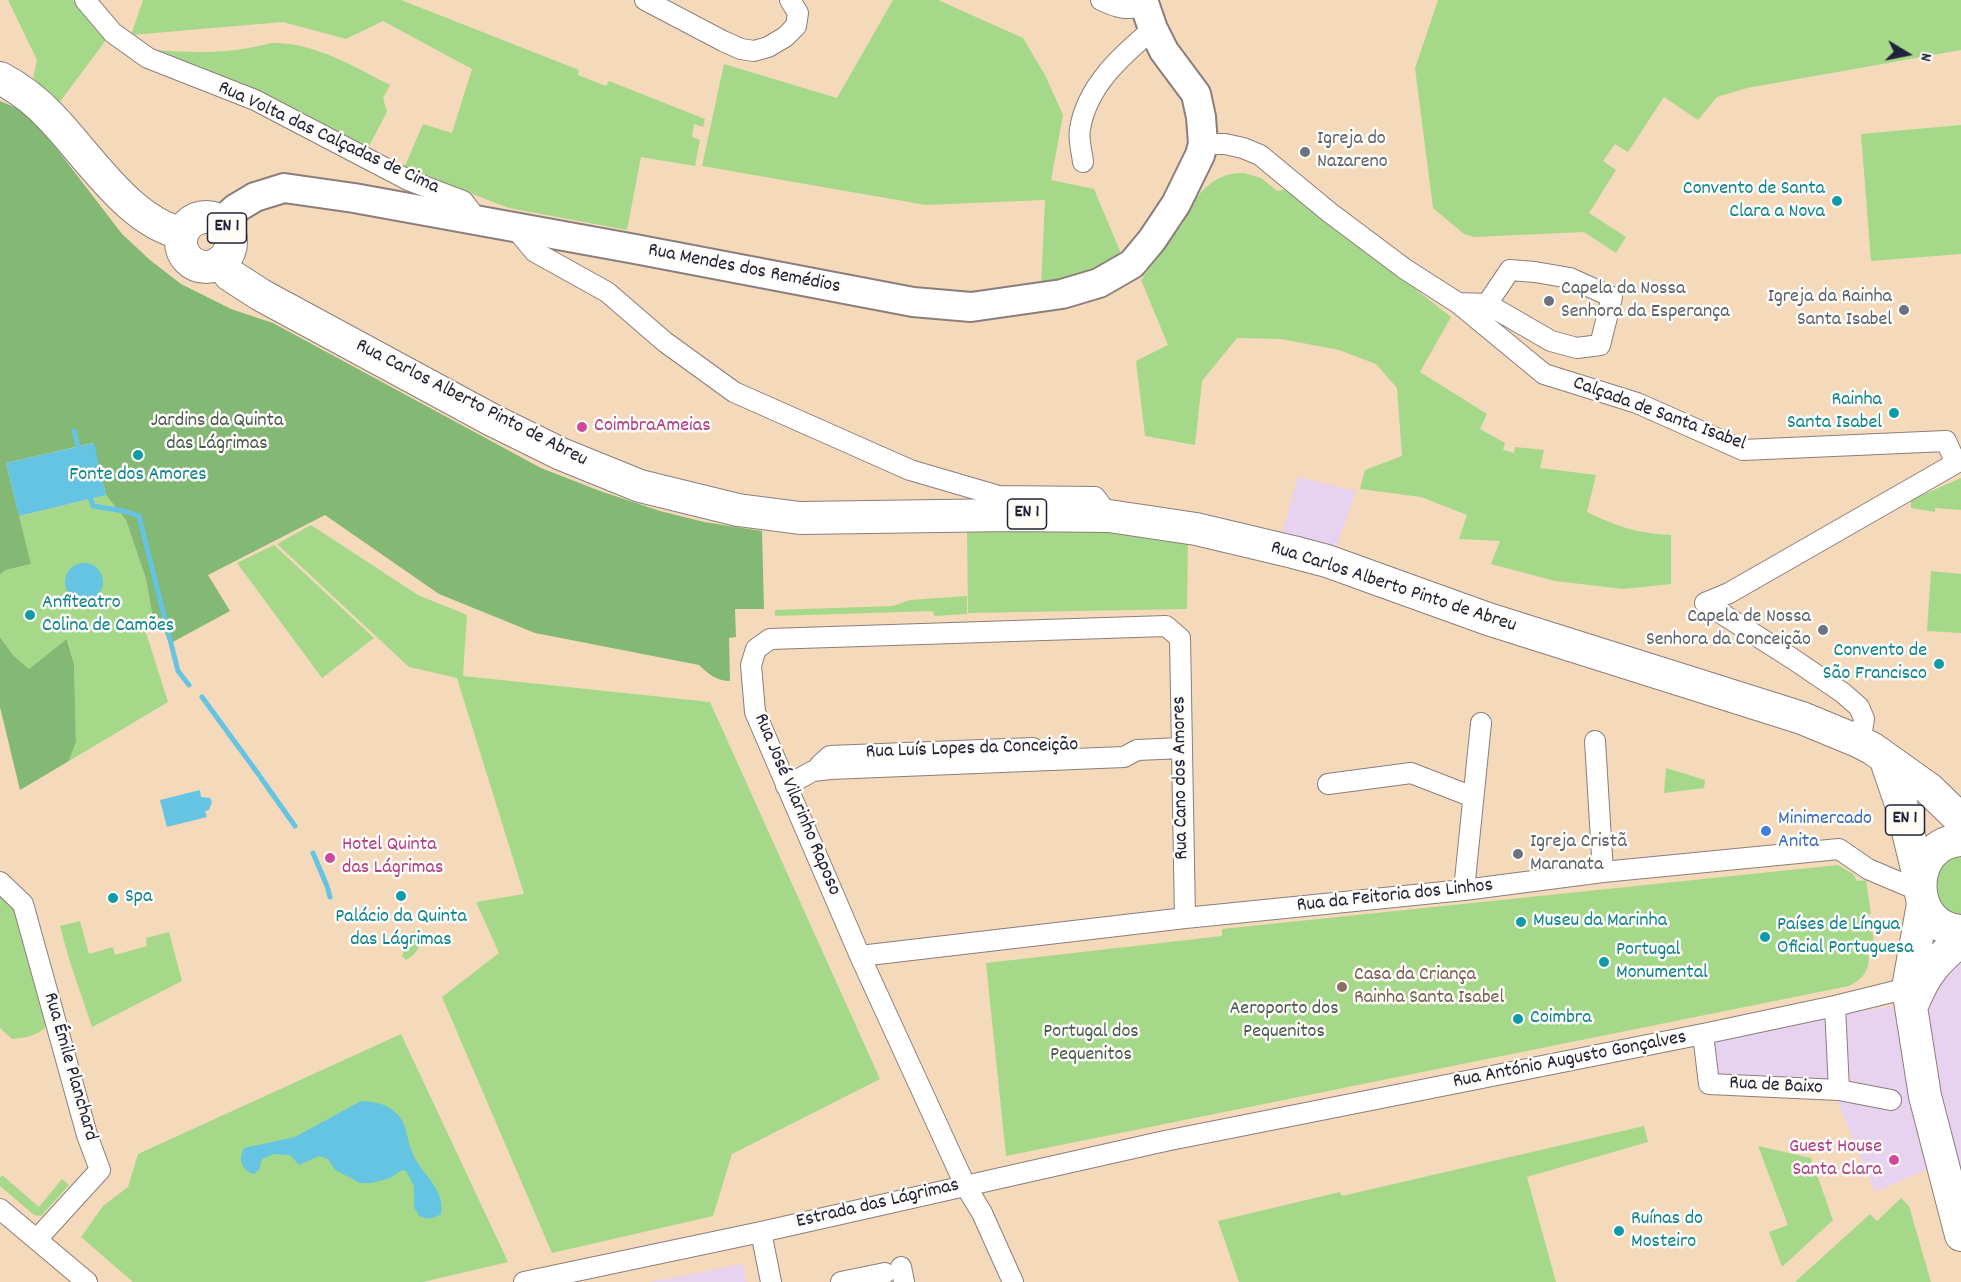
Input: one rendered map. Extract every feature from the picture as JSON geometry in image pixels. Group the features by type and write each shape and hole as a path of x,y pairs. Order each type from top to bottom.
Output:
{"main road":[{"name":"EN 1","path":"0,78 19,89 50,116 133,207 163,228 182,233"},
{"name":"EN 1","path":"201,217 221,222 227,228 231,243 229,251 220,262 209,267 202,267 190,261 182,249 182,233 189,223 201,217"},
{"name":"Rua Carlos Alberto Pinto de Abreu","path":"220,262 230,275 261,295 492,420 561,454 640,486 738,510 800,518 1029,514 1109,516 1196,529 1318,558 1488,619 1792,715 1860,742 1886,760"},
{"name":"EN 1","path":"1886,760 1906,771 1929,789 1961,820"},
{"name":"EN 1","path":"1886,760 1902,807 1921,892"},
{"name":"EN 1","path":"1921,892 1924,867 1932,854 1943,845 1961,840"},
{"path":"1921,892 1931,916 1943,925 1961,931"},
{"path":"1921,892 1910,998 1925,1096 1961,1235"},
{"path":"1910,998 1943,955 1961,940"}],"street":[{"name":"Rua Volta das Calçadas de Cima","path":"85,0 113,33 148,58 255,100 408,180 463,201 479,222"},
{"path":"645,0 741,49 754,51 785,38 796,26 798,13 790,0"},
{"path":"1101,0 1117,8 1146,12"},
{"path":"1146,12 1164,51 1196,94 1203,144"},
{"path":"1083,162 1079,131 1092,95 1119,59 1146,12"},
{"name":"Rua Mendes dos Remédios","path":"221,222 234,209 255,197 284,188 354,198 913,302 971,307 1062,294 1099,283 1132,264 1152,240 1176,204 1203,144"},
{"name":"Calçada de Santa Isabel","path":"1203,144 1225,144 1260,155 1329,212 1405,269 1458,303 1544,374 1637,403 1743,450 1946,441 1956,463 1729,593 1705,603 1793,659 1843,693 1859,707 1864,719 1860,742"},
{"path":"514,227 535,252 607,292 665,342 734,392 910,470 999,496 1095,497 1109,516"},
{"path":"1458,303 1487,304 1551,341 1577,348 1600,345 1612,297 1570,278 1510,270 1487,304"},
{"name":"Rua José Vilarinho Raposo","path":"1013,1282 982,1213 965,1185 860,956 786,786 755,712 751,665 756,649 770,639 1166,627 1180,638"},
{"name":"Rua Cano dos Amores","path":"1180,638 1185,918"},
{"path":"1464,890 1481,723"},
{"path":"1595,741 1603,872"},
{"name":"Rua Luís Lopes da Conceição","path":"786,786 813,771 1124,757 1137,750 1182,748"},
{"path":"1328,784 1411,773 1473,797"},
{"name":"Rua da Feitoria dos Linhos","path":"860,956 1185,918 1464,890 1603,872 1839,849 1868,869 1921,892"},
{"name":"Rua Émile Planchard","path":"0,882 23,904 87,1135 100,1170 37,1239"},
{"name":"Rua António Augusto Gonçalves","path":"1231,1128 1703,1035 1835,1006 1910,998"},
{"path":"1835,1006 1839,1090"},
{"name":"Rua de Baixo","path":"1703,1035 1709,1084 1839,1090 1891,1100"},
{"name":"Estrada das Lágrimas","path":"524,1282 1231,1128"},
{"path":"0,1209 87,1282"},
{"path":"761,1232 771,1282"},
{"path":"841,1282 897,1274"}],"shaded area":[{"path":"1298,477 1356,491 1335,551 1282,535"},
{"path":"1961,954 1961,1172 1955,1157 1875,1192 1831,1086 1712,1082 1705,1037 1930,1000 1944,970"},
{"path":"743,1264 746,1282 651,1282"}],"green space":[{"path":"8,0 73,0 106,40 59,103 33,78 37,60"},
{"path":"143,0 401,0 579,70 578,75 606,86 609,81 705,119 703,127 694,124 692,137 700,140 695,166 641,157 627,230 509,208 404,168 423,124 452,133 472,69 383,21 346,39 283,22 131,35"},
{"path":"893,0 938,0 1023,38 1045,75 1063,115 1051,180 1094,189 1122,256 1093,273 1041,288 1045,200 926,205 702,166 724,64 837,98"},
{"path":"1438,0 1961,0 1961,50 1747,88 1717,97 1698,120 1664,97 1628,152 1615,144 1603,161 1616,170 1589,213 1626,237 1616,253 1584,232 1474,237 1464,234 1433,208 1415,68"},
{"path":"271,43 303,46 318,51 390,85 383,98 387,112 368,148 260,93 154,52 154,50 228,51"},
{"name":"Jardins da Quinta das Lágrimas","path":"0,101 24,111 56,148 122,234 181,284 231,309 273,323 541,468 660,511 704,522 762,531 764,609 735,609 736,637 729,638 730,681 713,676 699,665 535,633 439,594 325,515 208,575 230,611 169,644 160,618 153,619 146,579 126,520 106,495 93,443 6,463 31,564 6,570 0,575"},
{"path":"1961,125 1961,254 1871,261 1861,134"},
{"path":"1244,173 1261,178 1277,191 1287,189 1451,317 1420,372 1487,414 1480,429 1505,443 1503,450 1514,453 1515,447 1544,450 1540,468 1596,475 1587,512 1628,528 1671,535 1671,584 1623,589 1555,581 1491,564 1500,541 1459,539 1467,515 1421,497 1360,489 1365,470 1402,456 1397,388 1376,364 1339,350 1281,339 1237,338 1202,381 1195,445 1145,436 1136,361 1168,345 1141,280 1184,222 1180,219 1199,194 1214,181 1233,174"},
{"path":"1961,478 1961,510 1935,508 1935,512 1911,508 1911,500"},
{"path":"106,495 126,520 146,579 153,619 143,623 168,702 69,761 76,742 74,664 68,640 29,669 13,655 0,637 0,575 6,570 31,564 19,516"},
{"path":"311,525 418,595 467,615 463,676 710,702 880,1079 732,1154 713,1216 552,1253 442,997 499,953 476,902 524,894 457,678 409,667 277,544"},
{"path":"967,529 1109,530 1188,541 1187,609 968,613"},
{"path":"274,545 374,638 322,678 237,563"},
{"path":"1931,571 1961,574 1961,633 1927,631"},
{"path":"967,596 967,614 934,616 933,611 775,616 775,610 893,606 910,600"},
{"path":"0,637 13,655 29,669 67,639 74,664 76,742 69,761 20,790 0,707"},
{"path":"1666,768 1705,780 1704,788 1664,793"},
{"path":"1961,853 1961,917 1949,913 1935,897 1934,876 1946,859"},
{"name":"Portugal dos Pequenitos","path":"1838,865 1853,874 1857,881 1866,880 1871,914 1865,915 1867,926 1871,926 1875,946 1868,947 1869,960 1864,975 1849,986 1006,1156 986,963 1222,936 1222,929"},
{"path":"0,894 15,911 46,1017 45,1028 34,1035 21,1038 12,1039 0,1028"},
{"path":"80,921 89,954 113,947 115,955 147,946 146,938 169,932 182,981 92,1027 60,926"},
{"path":"421,928 419,947 406,960 402,956 405,948 402,937"},
{"path":"401,1034 508,1262 423,1282 133,1282 81,1237 103,1206 128,1187 138,1154"},
{"path":"1644,1126 1648,1142 1527,1177 1556,1282 1239,1282 1218,1221 1340,1192 1342,1196"},
{"path":"1758,1146 1811,1158 1833,1220 1782,1267 1769,1232 1788,1225"},
{"path":"2,1175 39,1207 62,1179 69,1185 41,1216 34,1215 0,1186"},
{"path":"1901,1198 1909,1206 1931,1282 1795,1282 1870,1214 1877,1221"}],"water":[{"path":"94,443 106,495 19,516 6,463"},
{"path":"84,563 97,569 103,582 97,595 84,601 71,595 65,582 71,569"},
{"path":"200,790 201,797 210,798 212,802 209,810 205,811 207,817 167,827 160,800"},
{"path":"361,1101 384,1105 400,1117 416,1160 440,1197 441,1214 430,1218 419,1216 414,1207 414,1186 406,1171 402,1170 390,1178 372,1183 360,1183 335,1170 328,1159 319,1156 299,1165 290,1155 274,1154 262,1159 259,1170 254,1174 246,1170 242,1164 244,1148 295,1137"}],"waterway":[{"path":"74,431 80,453"},
{"path":"89,494 93,506 139,516 178,671 189,685"},
{"path":"202,697 259,775"},
{"path":"261,778 295,826"},
{"path":"313,853 327,886"},
{"path":"328,889 330,897"}],"place":[{"name":"Igreja do Nazareno","path":"1305,152"},
{"name":"Convento de Santa Clara a Nova","path":"1837,201"},
{"name":"Capela da Nossa Senhora da Esperança","path":"1549,301"},
{"name":"Igreja da Rainha Santa Isabel","path":"1904,310"},
{"name":"Rainha Santa Isabel","path":"1894,413"},
{"name":"CoimbraAmeias","path":"582,427"},
{"name":"Fonte dos Amores","path":"138,455"},
{"name":"Anfiteatro Colina de Camões","path":"30,615"},
{"name":"Capela de Nossa Senhora da Conceição","path":"1823,630"},
{"name":"Convento de São Francisco","path":"1939,664"},
{"name":"Minimercado Anita","path":"1766,831"},
{"name":"Igreja Cristã Maranata","path":"1518,854"},
{"name":"Hotel Quinta das Lágrimas","path":"330,858"},
{"name":"Palácio da Quinta das Lágrimas","path":"401,896"},
{"name":"Spa","path":"113,898"},
{"name":"Museu da Marinha","path":"1521,922"},
{"name":"Países de Língua Oficial Portuguesa","path":"1765,937"},
{"name":"Portugal Monumental","path":"1604,962"},
{"name":"Casa da Criança Rainha Santa Isabel","path":"1342,987"},
{"name":"Coimbra","path":"1518,1019"},
{"name":"Guest House Santa Clara","path":"1894,1160"},
{"name":"Ruínas do Mosteiro","path":"1619,1231"}],"park label":[{"name":"Aeroporto dos Pequenitos","path":"1284,1022"}]}
